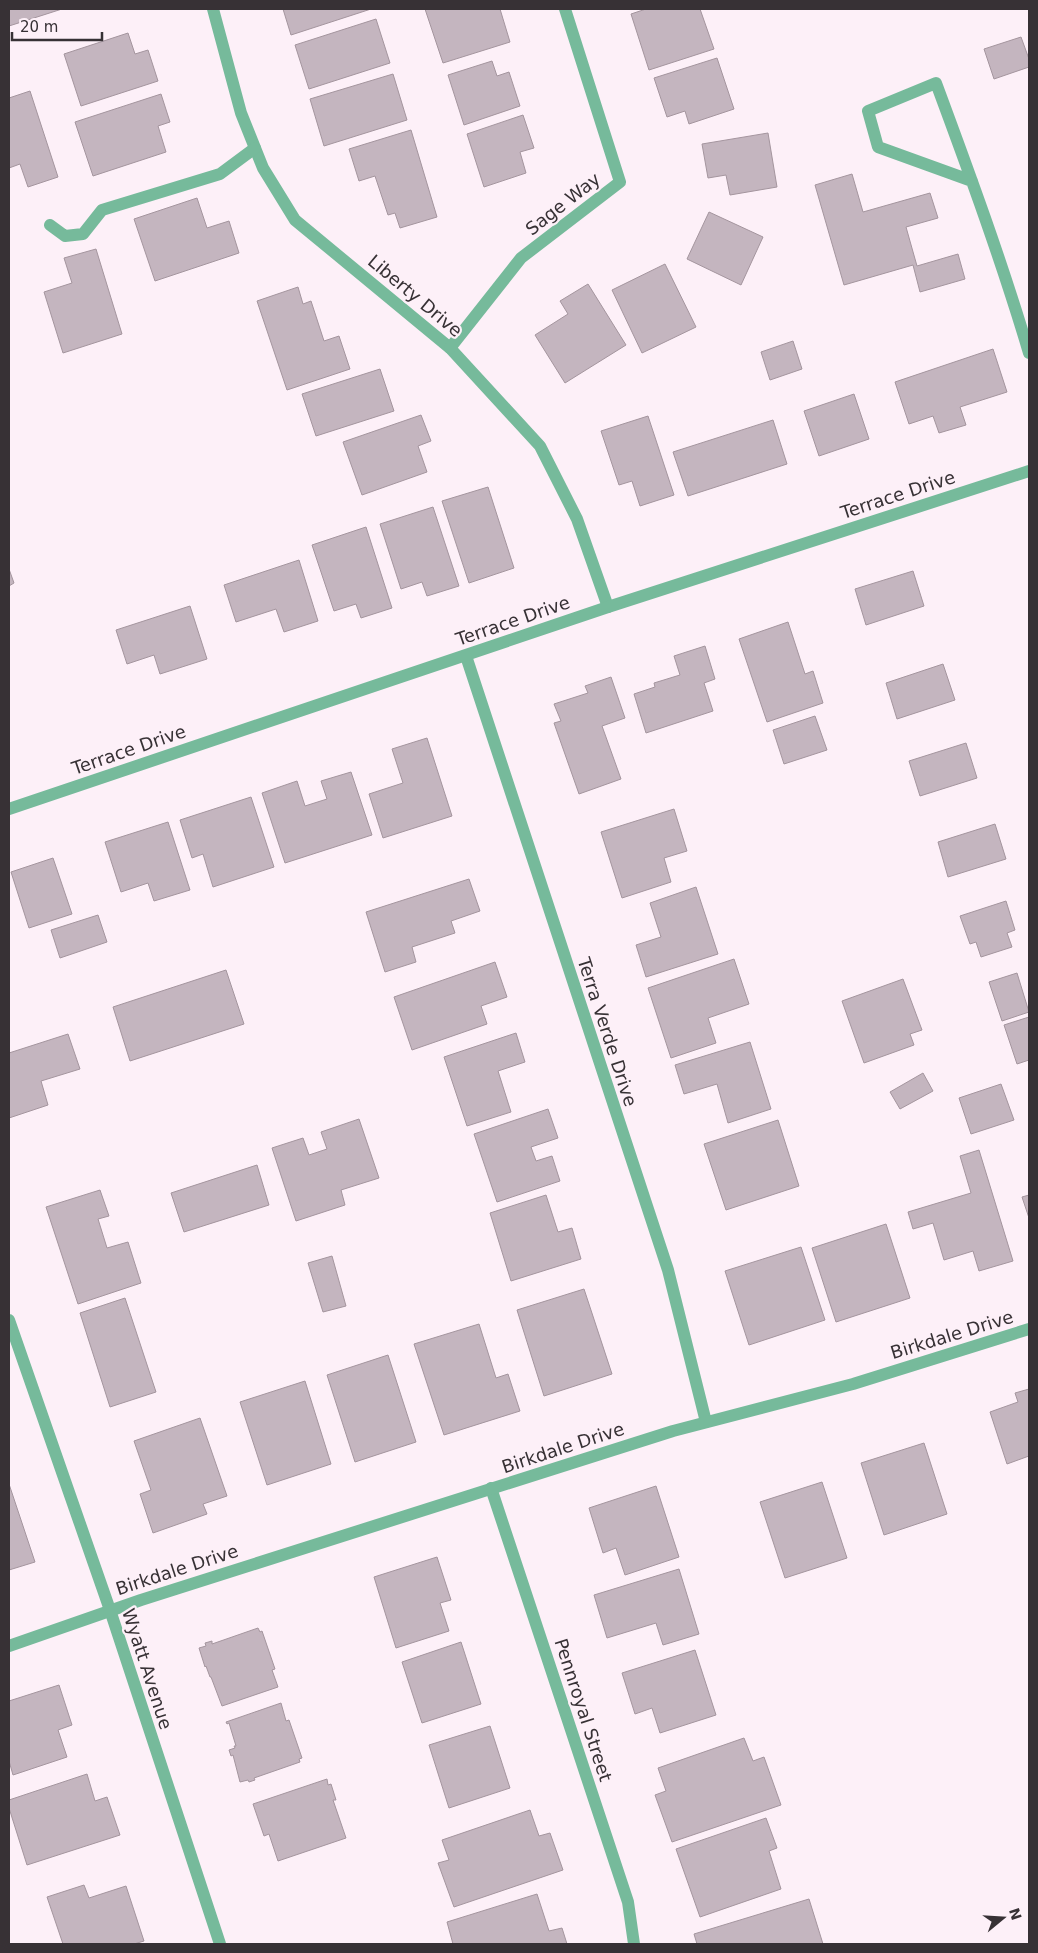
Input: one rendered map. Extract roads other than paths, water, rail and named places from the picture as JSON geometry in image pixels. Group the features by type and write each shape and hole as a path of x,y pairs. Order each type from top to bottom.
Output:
{"street":[{"name":"Liberty Drive","path":"213,9 241,113 263,168 295,220 450,348 540,446 577,519 608,607"},
{"name":"Sage Way","path":"450,348 521,258 620,182 565,9"},
{"path":"972,181 878,147 868,112 936,83 972,181 1012,295 1029,353"},
{"path":"50,226 65,236 83,234 102,210 220,174 255,148"},
{"name":"Terrace Drive","path":"9,809 608,607 1029,471"},
{"name":"Terra Verde Drive","path":"466,656 668,1270 706,1422"},
{"name":"Wyatt Avenue","path":"9,1320 110,1610 220,1944"},
{"name":"Birkdale Drive","path":"9,1646 110,1610 673,1431 853,1384 1029,1329"},
{"name":"Pennroyal Street","path":"491,1488 628,1902 634,1944"}]}
